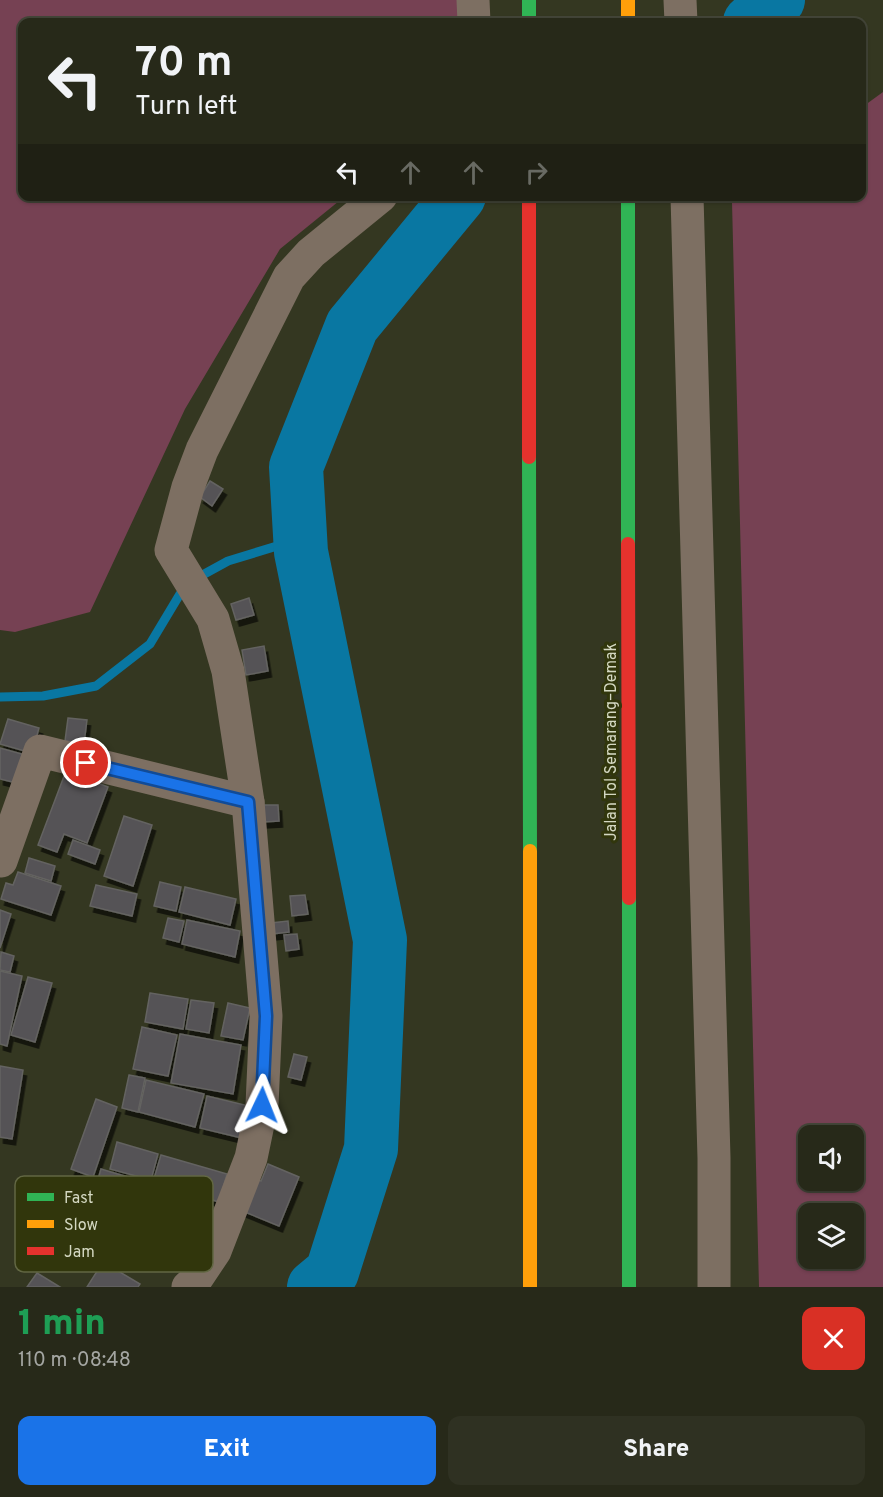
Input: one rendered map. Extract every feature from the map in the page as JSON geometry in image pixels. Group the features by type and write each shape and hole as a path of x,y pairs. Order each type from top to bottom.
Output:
{"highway":[{"path":"529,0 529,18"},
{"path":"628,0 628,18"},
{"path":"529,201 530,1287"},
{"name":"Jalan Tol Semarang–Demak","path":"628,201 629,1287"}],"street":[{"path":"473,0 474,18"},
{"path":"680,0 681,18"},
{"path":"213,1254 251,1158 262,1105 266,1016 248,802 228,671 213,619 171,550 188,487 202,450 289,277 311,253 375,201"},
{"path":"687,201 714,1158 714,1287"},
{"path":"1,861 40,752 248,802"},
{"path":"188,1287 201,1272"}],"shaded area":[{"path":"0,0 462,0 463,18 18,18 18,201 339,201 280,249 185,409 90,612 15,632 0,630"},
{"path":"883,92 883,1287 759,1287 732,202 866,201 866,104"}],"building":[{"path":"210,481 223,489 212,506 200,497"},
{"path":"249,598 254,615 236,620 231,604"},
{"path":"264,646 268,671 246,675 242,650"},
{"path":"68,718 87,720 84,743 65,741"},
{"path":"8,719 39,728 32,753 0,744"},
{"path":"0,748 29,756 21,784 0,779"},
{"path":"66,771 108,787 87,843 64,834 57,852 38,845"},
{"path":"262,805 278,805 279,821 262,822"},
{"path":"124,816 152,825 133,886 104,876"},
{"path":"73,840 100,850 95,864 68,854"},
{"path":"29,858 55,866 51,881 25,873"},
{"path":"18,872 61,886 51,915 1,899 6,883 13,885"},
{"path":"160,882 181,887 176,911 154,906"},
{"path":"96,885 137,894 132,916 90,906"},
{"path":"185,887 236,899 230,925 179,912"},
{"path":"305,895 308,914 292,916 290,896"},
{"path":"0,910 11,914 0,948"},
{"path":"168,918 184,921 179,942 163,938"},
{"path":"187,920 240,931 235,957 182,944"},
{"path":"288,921 289,932 272,934 271,923"},
{"path":"297,934 299,949 286,951 284,935"},
{"path":"1,952 14,956 10,972 0,970"},
{"path":"0,971 22,976 7,1046 0,1044"},
{"path":"28,977 52,983 35,1042 11,1035"},
{"path":"150,993 188,999 183,1029 145,1022"},
{"path":"191,1000 214,1003 209,1033 186,1029"},
{"path":"228,1003 250,1008 243,1040 221,1036"},
{"path":"142,1027 177,1035 168,1076 133,1069"},
{"path":"180,1034 241,1045 233,1094 171,1083"},
{"path":"294,1054 307,1057 301,1080 288,1077"},
{"path":"0,1066 23,1070 12,1139 0,1137"},
{"path":"129,1075 145,1078 138,1112 122,1108"},
{"path":"146,1080 204,1094 195,1127 139,1112"},
{"path":"207,1096 253,1107 246,1139 200,1128"},
{"path":"96,1099 117,1107 93,1176 71,1169"},
{"path":"117,1142 158,1154 152,1176 136,1176 110,1169"},
{"path":"161,1155 227,1174 219,1202 213,1200 213,1176 155,1176"},
{"path":"268,1164 299,1177 279,1226 240,1210 254,1178 261,1181"},
{"path":"101,1169 125,1176 99,1176"},
{"path":"97,1272 120,1272 140,1284 138,1287 87,1287"},
{"path":"37,1273 60,1287 27,1287"}],"waterway":[{"path":"755,18 778,0"},
{"path":"314,1287 332,1272 371,1149 380,940 301,552 296,467 352,326 455,201"},
{"path":"197,578 228,561 300,539"},
{"path":"0,697 43,696 96,686 150,644 180,594"}],"traffic: fast":[{"path":"529,0 529,18"},
{"path":"628,201 628,544"},
{"path":"529,457 530,851"},
{"path":"629,898 629,1287"}],"traffic: slow":[{"path":"628,0 628,18"},
{"path":"530,851 530,1287"}],"traffic: jam":[{"path":"529,201 529,457"},
{"path":"628,544 629,898"}],"route":[{"path":"86,763 248,802 266,1016 262,1105"}]}
